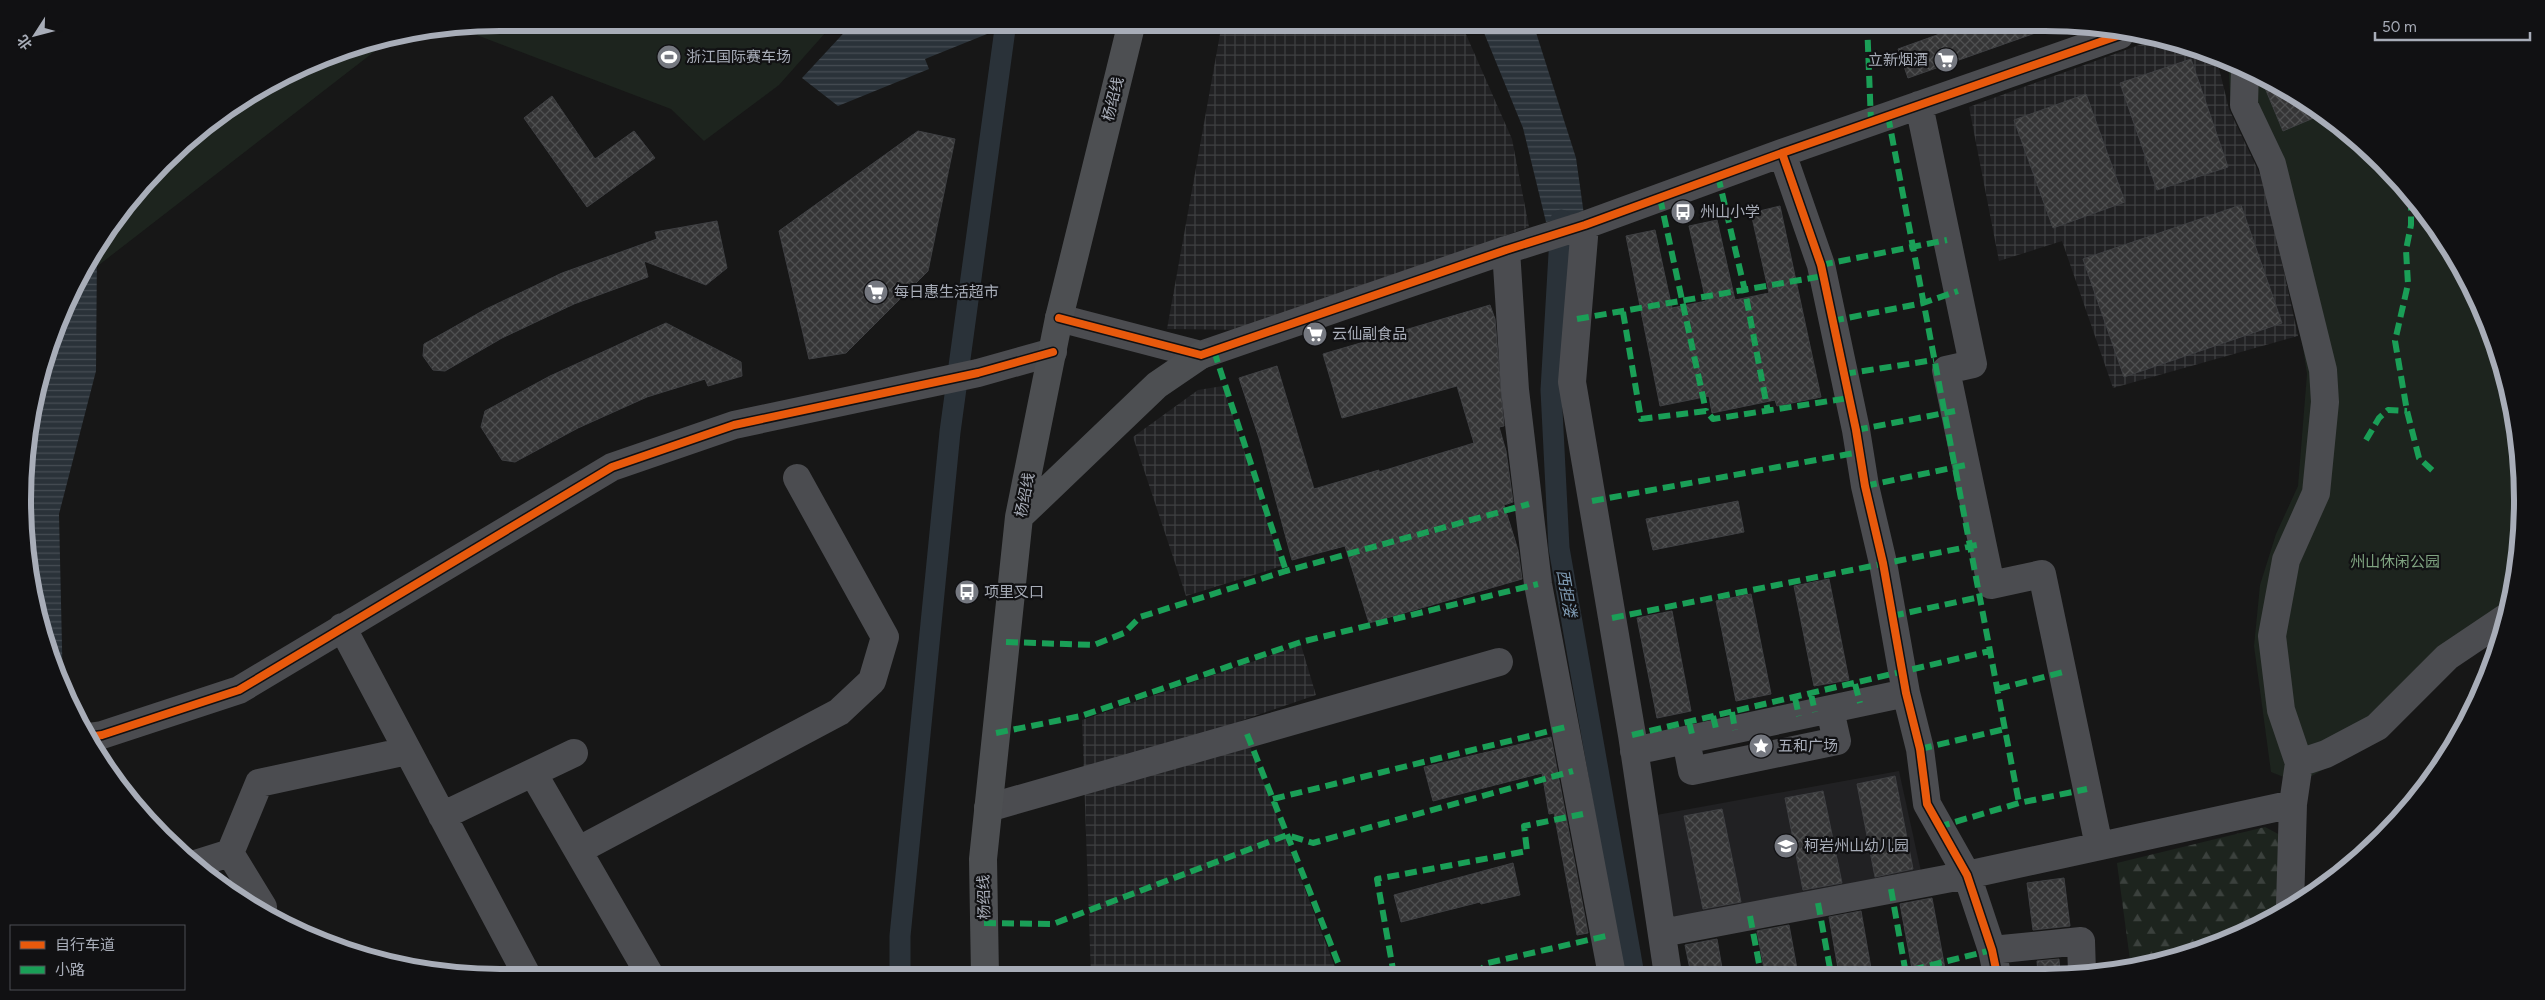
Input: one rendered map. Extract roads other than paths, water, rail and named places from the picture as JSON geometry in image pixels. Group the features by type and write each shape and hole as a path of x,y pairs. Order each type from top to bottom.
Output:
{"main road":[{"name":"杨绍线","path":"986,969 983,859 1020,517 1059,318 1130,31"},
{"path":"1020,517 1158,385 1201,355"}],"street":[{"path":"1059,318 1201,355 1506,250 1585,225 2108,36"},
{"path":"2245,77 2244,105 2272,164 2323,370 2325,402 2316,493 2286,560 2272,636 2281,710 2299,762 2294,804 2290,899"},
{"path":"1919,105 1973,364 1946,370 1991,584 2042,574 2099,846"},
{"path":"1782,153 1821,265 1856,430 1865,486 1883,564 1906,693 1920,749 1927,804 1967,875 1994,962 2081,941 2082,967"},
{"path":"1585,225 1572,382 1634,751 1667,969"},
{"path":"1506,250 1515,390 1538,584 1611,969"},
{"path":"95,736 239,690 612,467 734,425 978,374 1053,352"},
{"path":"579,850 839,712 872,681 884,637 797,478"},
{"path":"2299,762 2326,754 2377,727 2447,657 2497,623"},
{"path":"342,628 524,969"},
{"path":"988,808 1499,662"},
{"path":"1634,751 1906,693"},
{"path":"203,862 230,853 259,783 407,751"},
{"path":"442,816 574,753"},
{"path":"533,773 646,969"},
{"path":"1662,933 1967,875 2294,804"},
{"path":"230,853 260,902"}],"waterway":[{"path":"900,969 900,936 950,432 1005,31"},
{"name":"西担溇","path":"1561,220 1551,390 1559,548 1633,969"}],"place":[{"name":"浙江国际赛车场","path":"669,57"},
{"name":"立新烟酒","path":"1946,60"},
{"name":"州山小学","path":"1683,212"},
{"name":"每日惠生活超市","path":"876,292"},
{"name":"云仙副食品","path":"1315,334"},
{"name":"项里叉口","path":"967,592"},
{"name":"五和广场","path":"1761,746"},
{"name":"柯岩州山幼儿园","path":"1786,846"}],"park label":[{"name":"州山休闲公园","path":"2395,562"}]}
